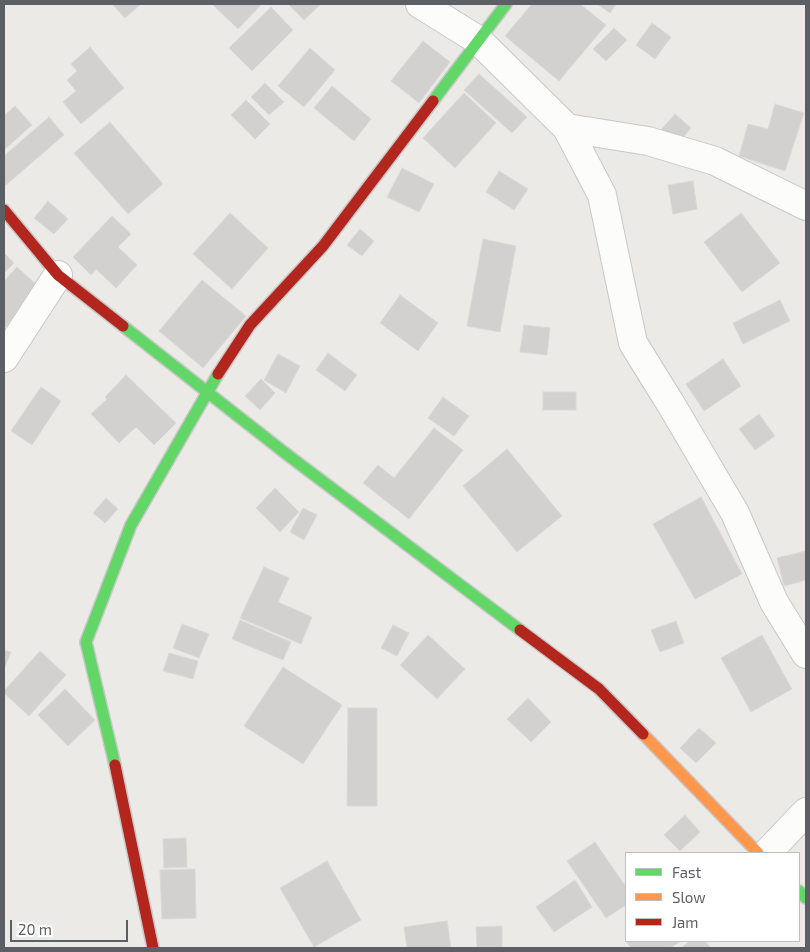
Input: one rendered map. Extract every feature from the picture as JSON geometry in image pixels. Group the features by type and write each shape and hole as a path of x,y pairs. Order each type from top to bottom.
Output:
{"street":[{"path":"420,4 478,40 567,128 602,194 633,344 735,513 774,602 806,654"},
{"path":"153,948 116,768 86,642 131,525 207,392 250,325 324,246 506,4"},
{"path":"567,128 648,141 715,161 806,206"},
{"path":"4,210 58,275 285,453 599,689 757,852"},
{"path":"4,358 58,275"},
{"path":"768,852 806,812"}],"building":[{"path":"112,4 141,4 125,18"},
{"path":"212,4 262,4 238,29"},
{"path":"288,4 321,4 304,20"},
{"path":"532,4 580,4 606,25 559,81 505,36"},
{"path":"597,4 616,4 610,13"},
{"path":"271,7 293,30 252,71 229,48"},
{"path":"652,23 671,37 655,59 636,45"},
{"path":"614,28 627,40 606,61 593,49"},
{"path":"423,41 450,62 419,103 391,81"},
{"path":"90,47 124,88 81,124 63,102 76,91 67,80 77,71 71,64"},
{"path":"310,48 335,70 304,107 278,86"},
{"path":"479,74 527,117 512,133 464,90"},
{"path":"265,83 284,102 269,115 251,97"},
{"path":"332,86 371,119 354,141 314,108"},
{"path":"464,93 496,123 455,168 423,138"},
{"path":"246,100 270,124 255,139 231,115"},
{"path":"775,104 804,113 785,171 739,156 748,124 768,129"},
{"path":"15,106 32,125 4,150 4,116"},
{"path":"675,114 691,128 676,146 660,131"},
{"path":"49,117 64,135 6,185 4,182 4,156"},
{"path":"110,122 163,184 128,214 74,153"},
{"path":"402,168 434,184 419,212 387,197"},
{"path":"499,171 528,189 514,210 486,192"},
{"path":"693,181 697,209 673,214 668,185"},
{"path":"48,201 68,219 54,234 34,218"},
{"path":"230,213 268,248 232,289 193,254"},
{"path":"741,213 780,263 742,292 704,242"},
{"path":"112,216 131,234 118,247 137,265 116,288 96,269 91,275 73,257"},
{"path":"360,229 374,241 362,256 347,245"},
{"path":"483,239 516,246 500,332 467,326"},
{"path":"4,253 14,263 4,273"},
{"path":"17,267 40,288 4,328 4,281"},
{"path":"202,280 246,316 203,368 159,331"},
{"path":"400,295 438,323 418,351 380,323"},
{"path":"780,300 790,321 743,344 733,323"},
{"path":"524,325 550,328 547,355 520,352"},
{"path":"328,353 357,375 345,391 316,370"},
{"path":"278,354 300,366 286,393 264,380"},
{"path":"723,359 741,386 704,411 686,384"},
{"path":"126,375 176,423 154,445 136,427 119,443 91,414 107,399 105,397"},
{"path":"261,379 275,393 260,410 245,396"},
{"path":"41,387 61,401 32,445 11,431"},
{"path":"543,392 576,392 576,410 543,410"},
{"path":"443,397 469,416 454,436 428,418"},
{"path":"759,414 775,436 755,450 739,429"},
{"path":"434,428 463,450 409,519 363,483 378,465 394,478"},
{"path":"507,449 562,516 517,552 463,486"},
{"path":"275,488 299,512 280,532 256,508"},
{"path":"701,497 742,574 695,599 653,524"},
{"path":"106,498 118,509 105,523 93,513"},
{"path":"303,508 317,515 304,540 290,532"},
{"path":"806,551 806,580 784,586 777,558"},
{"path":"264,567 289,578 278,602 312,617 301,644 240,618"},
{"path":"240,620 291,642 283,660 232,639"},
{"path":"676,621 684,643 660,652 651,630"},
{"path":"182,624 209,634 199,658 173,648"},
{"path":"393,625 409,633 397,656 381,648"},
{"path":"428,635 465,669 437,699 400,665"},
{"path":"762,635 792,689 751,712 721,658"},
{"path":"4,650 11,652 4,669"},
{"path":"40,651 66,675 29,716 4,691"},
{"path":"169,653 198,661 193,679 163,671"},
{"path":"283,667 342,705 303,764 244,726"},
{"path":"65,689 95,720 68,746 38,715"},
{"path":"528,698 551,722 531,742 507,719"},
{"path":"348,708 377,708 377,806 347,806"},
{"path":"699,728 716,743 696,763 680,748"},
{"path":"685,815 700,832 680,851 664,835"},
{"path":"186,838 187,867 164,868 163,839"},
{"path":"595,842 625,886 625,906 606,918 567,861"},
{"path":"327,861 361,920 314,947 280,888"},
{"path":"195,869 196,918 162,919 160,870"},
{"path":"575,880 592,907 554,932 536,907"},
{"path":"447,921 451,948 407,948 404,927"},
{"path":"502,926 502,947 477,947 476,927"},
{"path":"627,942 679,942 670,948 631,948"},
{"path":"689,942 706,942 711,948 681,948"}],"traffic: fast":[{"path":"433,101 506,4"},
{"path":"123,326 285,453 520,630"},
{"path":"115,765 86,642 131,525 218,374"},
{"path":"800,892 806,898"}],"traffic: slow":[{"path":"643,734 757,852"}],"traffic: jam":[{"path":"218,374 250,325 323,246 433,101"},
{"path":"4,210 58,275 123,326"},
{"path":"520,630 599,689 643,734"},
{"path":"115,765 153,948"}]}
